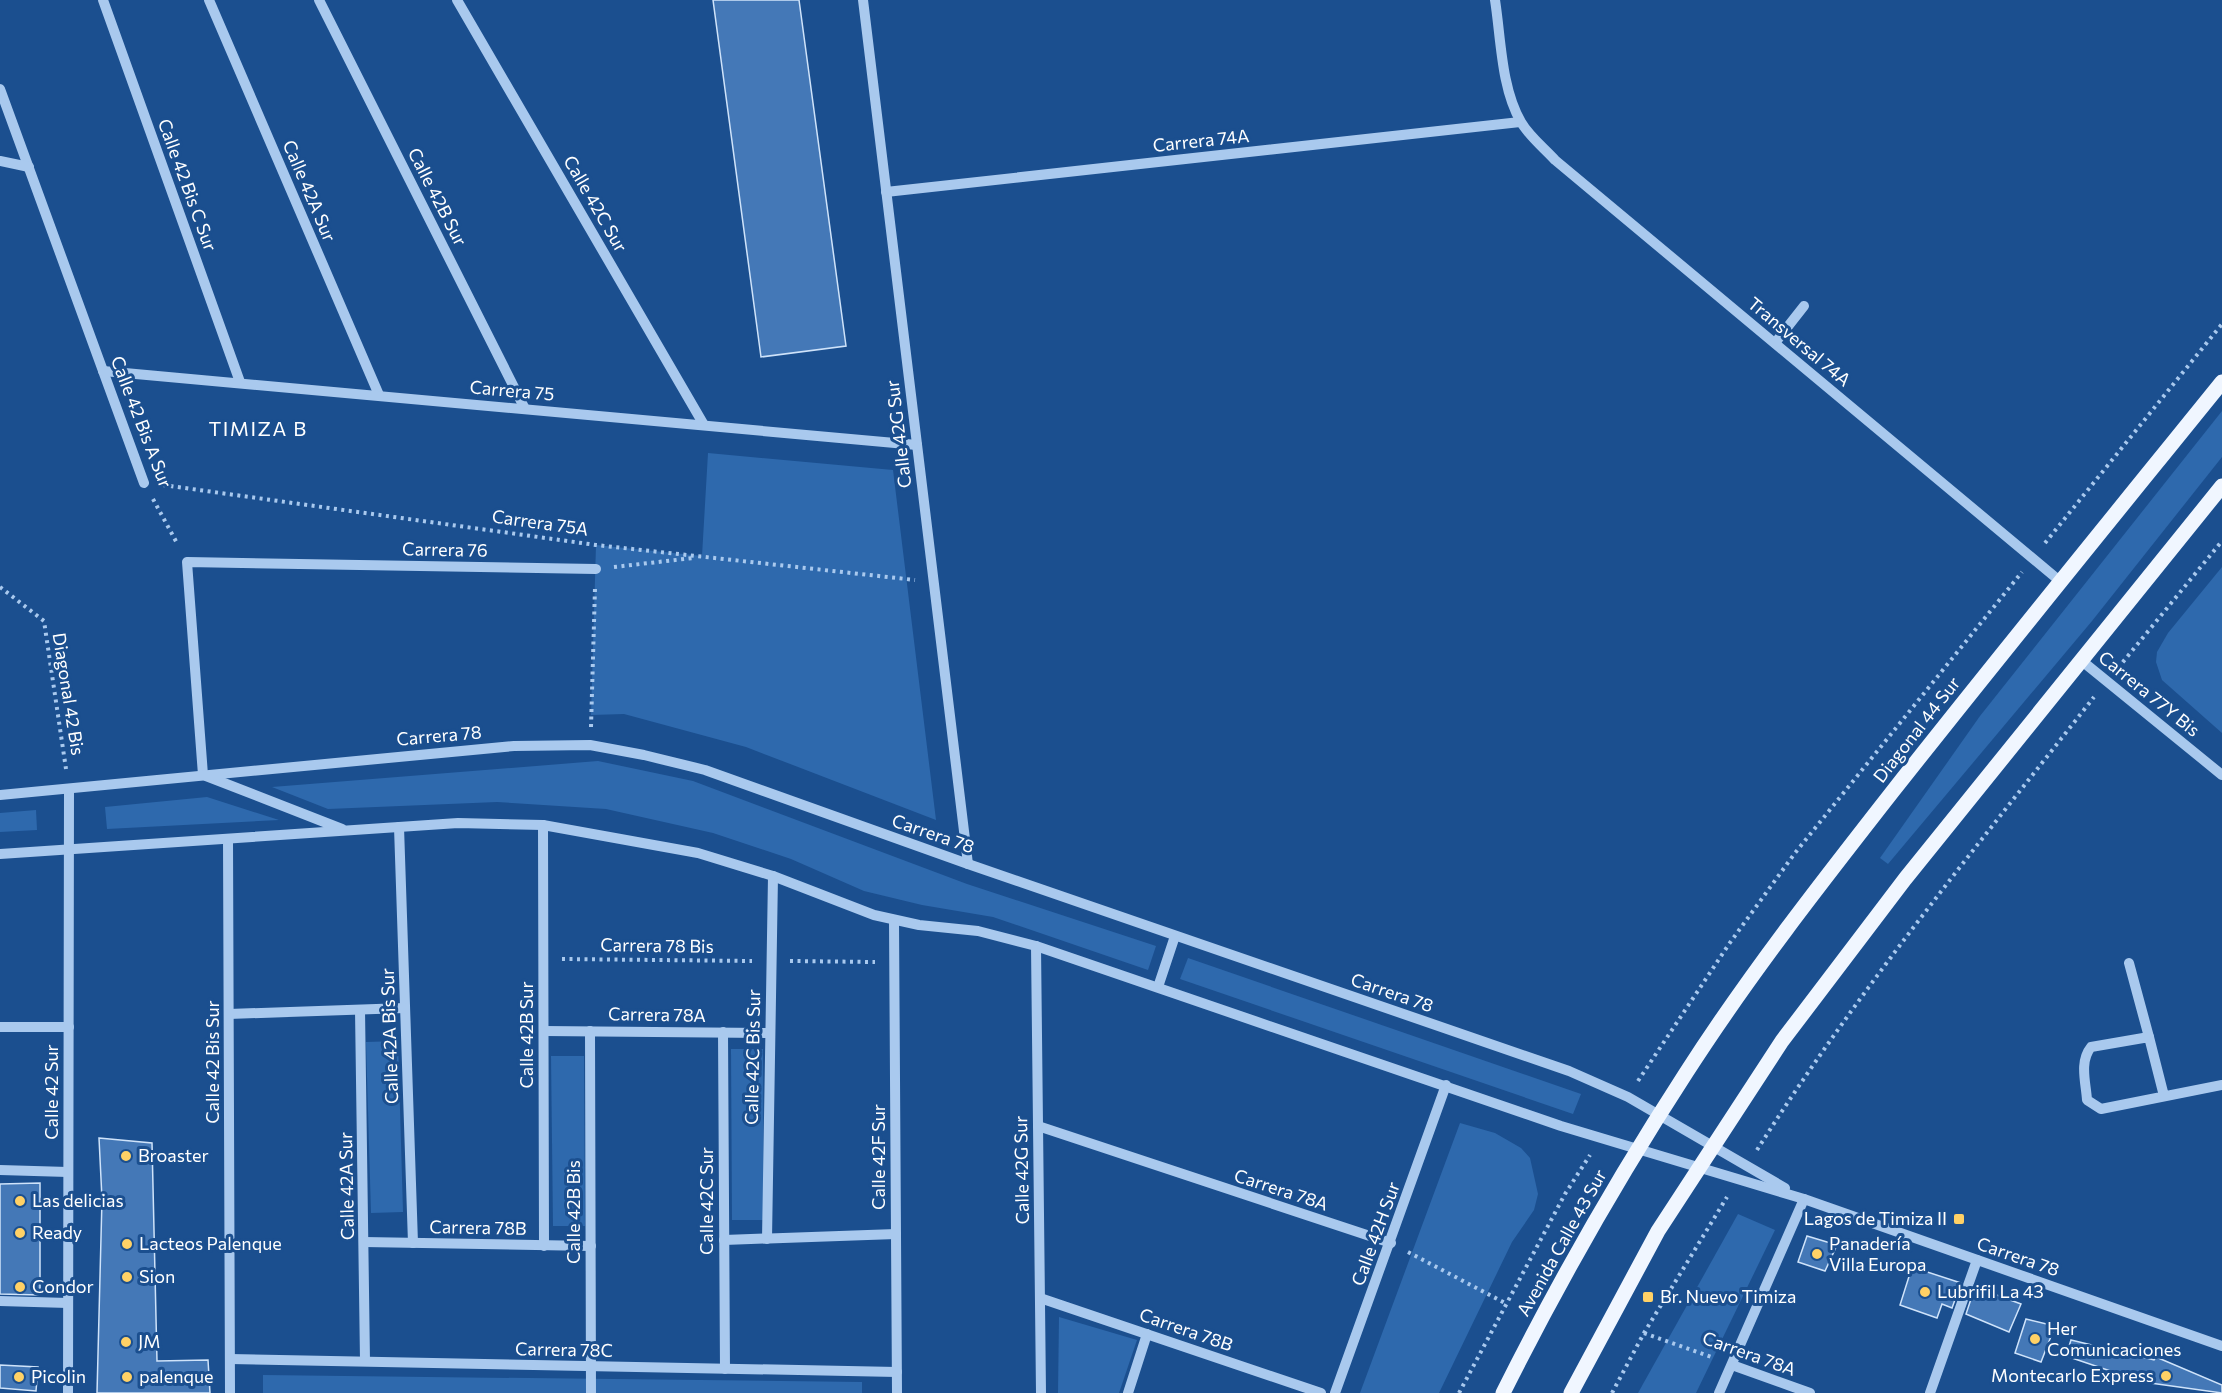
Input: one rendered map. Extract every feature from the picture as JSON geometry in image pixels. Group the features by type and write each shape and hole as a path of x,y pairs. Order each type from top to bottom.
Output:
{"main road":[{"name":"Diagonal 44 Sur","path":"1659,1115 1788,926 2222,382"},
{"path":"1571,1393 1628,1284 1699,1168 1782,1041 1847,952 2222,486"},
{"name":"Avenida Calle 43 Sur","path":"1503,1393 1535,1329 1659,1115"}],"street":[{"name":"Calle 42 Bis C Sur","path":"103,0 240,382"},
{"name":"Calle 42A Sur","path":"209,0 378,395"},
{"name":"Calle 42B Sur","path":"319,0 525,409"},
{"name":"Calle 42C Sur","path":"457,0 704,425"},
{"name":"Calle 42G Sur","path":"863,0 968,864"},
{"path":"1495,0 1506,78 1520,122"},
{"name":"Calle 42 Bis A Sur","path":"0,89 144,483"},
{"name":"Carrera 74A","path":"886,192 1520,122"},
{"name":"Transversal 74A","path":"1520,122 1555,160 2061,582"},
{"path":"0,161 29,167"},
{"path":"1775,343 1804,306"},
{"name":"Carrera 75","path":"103,371 917,445"},
{"path":"187,562 202,775 347,831"},
{"name":"Carrera 76","path":"187,562 596,569"},
{"name":"Carrera 77Y Bis","path":"2082,661 2222,775"},
{"name":"Carrera 78","path":"0,795 514,746 590,745 644,754 705,770 968,864 1569,1071 1601,1084 1659,1115 1804,1199"},
{"name":"Calle 42 Sur","path":"68,1393 69,790"},
{"name":"Carrera 78","path":"0,854 498,822 543,825 698,853 773,876 851,907 894,921 978,931 1036,946 1561,1126 1804,1199 2222,1346"},
{"name":"Calle 42B Sur","path":"543,825 543,1246"},
{"name":"Calle 42A Bis Sur","path":"399,827 413,1243"},
{"name":"Calle 42 Bis Sur","path":"228,839 230,1393"},
{"name":"Calle 42C Bis Sur","path":"767,1239 773,876"},
{"name":"Calle 42F Sur","path":"894,921 897,1393"},
{"path":"1158,987 1175,936"},
{"name":"Calle 42G Sur","path":"1036,946 1041,1393"},
{"path":"2129,963 2164,1096"},
{"path":"229,1014 405,1008"},
{"name":"Calle 42A Sur","path":"360,1010 365,1361"},
{"path":"0,1027 69,1027"},
{"name":"Carrera 78A","path":"544,1031 770,1033"},
{"name":"Calle 42B Bis","path":"590,1031 591,1393"},
{"name":"Calle 42C Sur","path":"723,1032 725,1369"},
{"path":"2149,1037 2091,1047 2084,1061 2087,1100 2101,1109 2222,1085"},
{"name":"Calle 42H Sur","path":"1335,1393 1391,1243 1446,1085"},
{"name":"Carrera 78A","path":"1038,1126 1391,1243"},
{"path":"0,1170 68,1172"},
{"path":"1719,1393 1804,1199"},
{"path":"724,1240 896,1234"},
{"name":"Carrera 78B","path":"364,1242 591,1246"},
{"path":"1930,1393 1977,1260"},
{"name":"Carrera 78B","path":"1040,1298 1321,1393"},
{"path":"0,1301 68,1303"},
{"path":"1128,1393 1147,1334"},
{"name":"Carrera 78C","path":"230,1359 897,1372"},
{"name":"Carrera 78A","path":"1732,1365 1810,1393"}],"path":[{"path":"1647,1068 1729,944 1795,853 2222,324"},
{"name":"Carrera 75A","path":"144,483 596,545 934,582"},
{"name":"Calle 42 Bis A Sur","path":"144,483 187,562"},
{"path":"1806,1073 1869,983 2107,681 2222,541"},
{"path":"590,745 596,545"},
{"path":"596,569 702,557"},
{"name":"Diagonal 42 Bis","path":"0,587 44,621 69,790"},
{"name":"Carrera 78 Bis","path":"543,959 894,962"},
{"path":"1459,1393 1565,1194"},
{"path":"1391,1243 1505,1303"},
{"path":"1612,1393 1644,1333 1696,1246"},
{"name":"Carrera 78A","path":"1644,1333 1732,1365"}],"shaded area":[{"path":"2222,411 2222,457 2092,621 1888,864 1880,858 1980,716"},
{"path":"708,453 893,470 936,820 746,747 624,714 591,715 596,545 702,556"},
{"path":"2222,567 2222,733 2162,680 2156,662 2157,652 2168,633"},
{"path":"598,761 693,781 967,884 1156,946 1148,970 993,917 922,905 864,891 791,859 713,833 606,809 497,802 328,809 272,787"},
{"path":"207,797 279,820 107,829 105,807"},
{"path":"36,810 37,830 0,832 0,813"},
{"path":"1188,958 1581,1094 1573,1114 1180,979"},
{"path":"398,1041 403,1212 371,1213 366,1042"},
{"path":"731,1049 763,1049 764,1220 732,1220"},
{"path":"551,1056 584,1056 585,1226 553,1226"},
{"path":"1460,1123 1495,1133 1521,1148 1530,1158 1538,1194 1534,1210 1512,1242 1439,1393 1360,1393"},
{"path":"1738,1214 1775,1230 1696,1393 1638,1393"},
{"path":"1059,1317 1137,1340 1119,1393 1058,1393"},
{"path":"263,1375 862,1382 862,1393 263,1393"}],"building":[{"path":"713,0 799,0 846,346 761,357"},
{"path":"99,1138 152,1143 157,1361 208,1360 210,1393 97,1393 102,1199"},
{"path":"40,1183 40,1295 0,1294 0,1184"},
{"name":"Panadería Villa Europa","path":"1807,1236 1837,1245 1825,1271 1798,1262"},
{"name":"Lubrifil La 43","path":"1912,1267 1961,1283 1952,1308 1942,1304 1937,1318 1900,1305"},
{"path":"1975,1287 2021,1304 2009,1332 1966,1314"},
{"name":"Her Comunicaciones","path":"2026,1319 2055,1326 2041,1362 2015,1353"},
{"path":"2071,1340 2154,1360 2156,1357 2222,1385 2222,1393 2143,1382 2066,1356"},
{"name":"Picolin","path":"0,1365 38,1367 36,1391 0,1388"}],"place":[{"name":"Broaster","path":"126,1156"},
{"name":"Las delicias","path":"20,1201"},
{"name":"Lagos de Timiza II","path":"1959,1219"},
{"name":"Ready","path":"20,1233"},
{"name":"Lacteos Palenque","path":"127,1244"},
{"name":"Panadería Villa Europa","path":"1817,1254"},
{"name":"Sion","path":"127,1277"},
{"name":"Condor","path":"20,1287"},
{"name":"Lubrifil La 43","path":"1925,1292"},
{"name":"Br. Nuevo Timiza","path":"1648,1297"},
{"name":"Her Comunicaciones","path":"2035,1339"},
{"name":"JM","path":"126,1342"},
{"name":"Montecarlo Express","path":"2166,1376"},
{"name":"Picolin","path":"19,1377"},
{"name":"palenque","path":"127,1377"}],"district":[{"name":"TIMIZA B","path":"258,429"}]}
